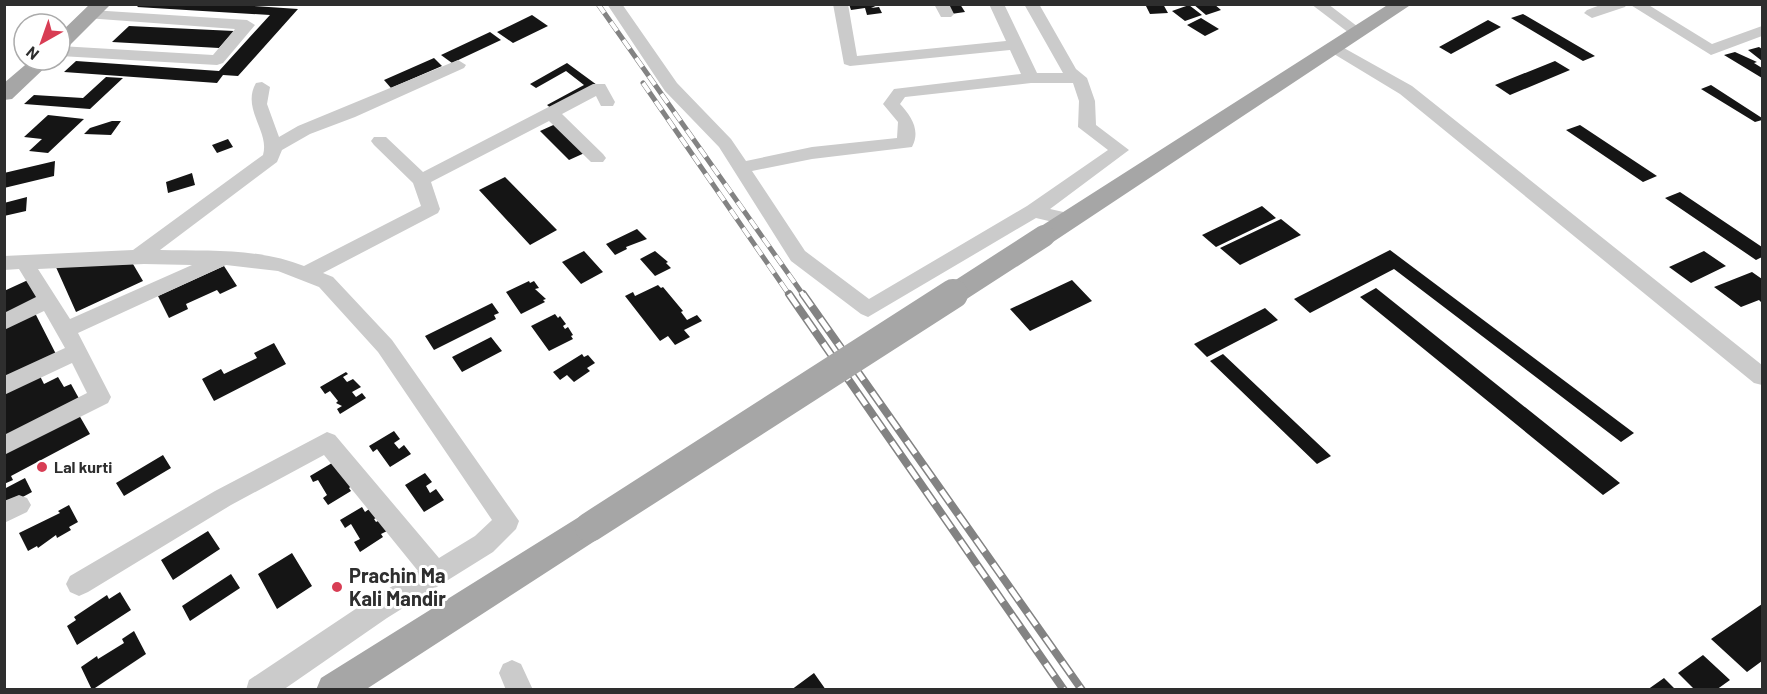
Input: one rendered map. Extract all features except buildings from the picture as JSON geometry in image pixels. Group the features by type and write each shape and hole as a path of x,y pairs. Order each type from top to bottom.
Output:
{"main road":[{"path":"333,690 590,527 1039,224 1070,220 1402,4"},
{"path":"72,21 93,8"},
{"path":"72,31 93,8"},
{"path":"4,94 29,72"}],"street":[{"path":"614,4 671,87 725,143 798,256 868,309 1039,224 1120,150 1087,127 1087,100 1079,78 1070,72 1031,4"},
{"path":"840,4 850,61 1017,45"},
{"path":"996,4 1031,78"},
{"path":"1318,4 1358,33"},
{"path":"1592,13 1620,4"},
{"path":"1636,4 1711,50 1762,31"},
{"path":"72,52 217,60 248,25 93,8"},
{"path":"1335,48 1406,90 1762,377"},
{"path":"274,147 304,130 359,109 458,65"},
{"path":"741,168 812,153 906,143 906,121 891,104 900,93 1031,78 1079,78"},
{"path":"138,257 271,158 274,147 259,104 262,87"},
{"path":"421,180 600,88 607,102"},
{"path":"551,112 597,158"},
{"path":"305,274 431,209 421,180 380,141"},
{"path":"14,263 138,257 224,258 280,264 326,282 385,346 507,521 484,544 378,609 259,690"},
{"path":"66,330 224,258"},
{"path":"4,446 100,397 78,351 48,300 14,263"},
{"path":"4,322 48,300"},
{"path":"4,386 78,351"},
{"path":"79,584 223,498 327,442 436,573"}],"railway":[{"path":"598,4 804,296"},
{"path":"643,83 790,296"},
{"path":"789,294 1064,690"},
{"path":"803,294 1082,690"}],"place":[{"name":"Lal kurti","path":"42,467"},
{"name":"Prachin Ma Kali Mandir","path":"337,587"}]}
